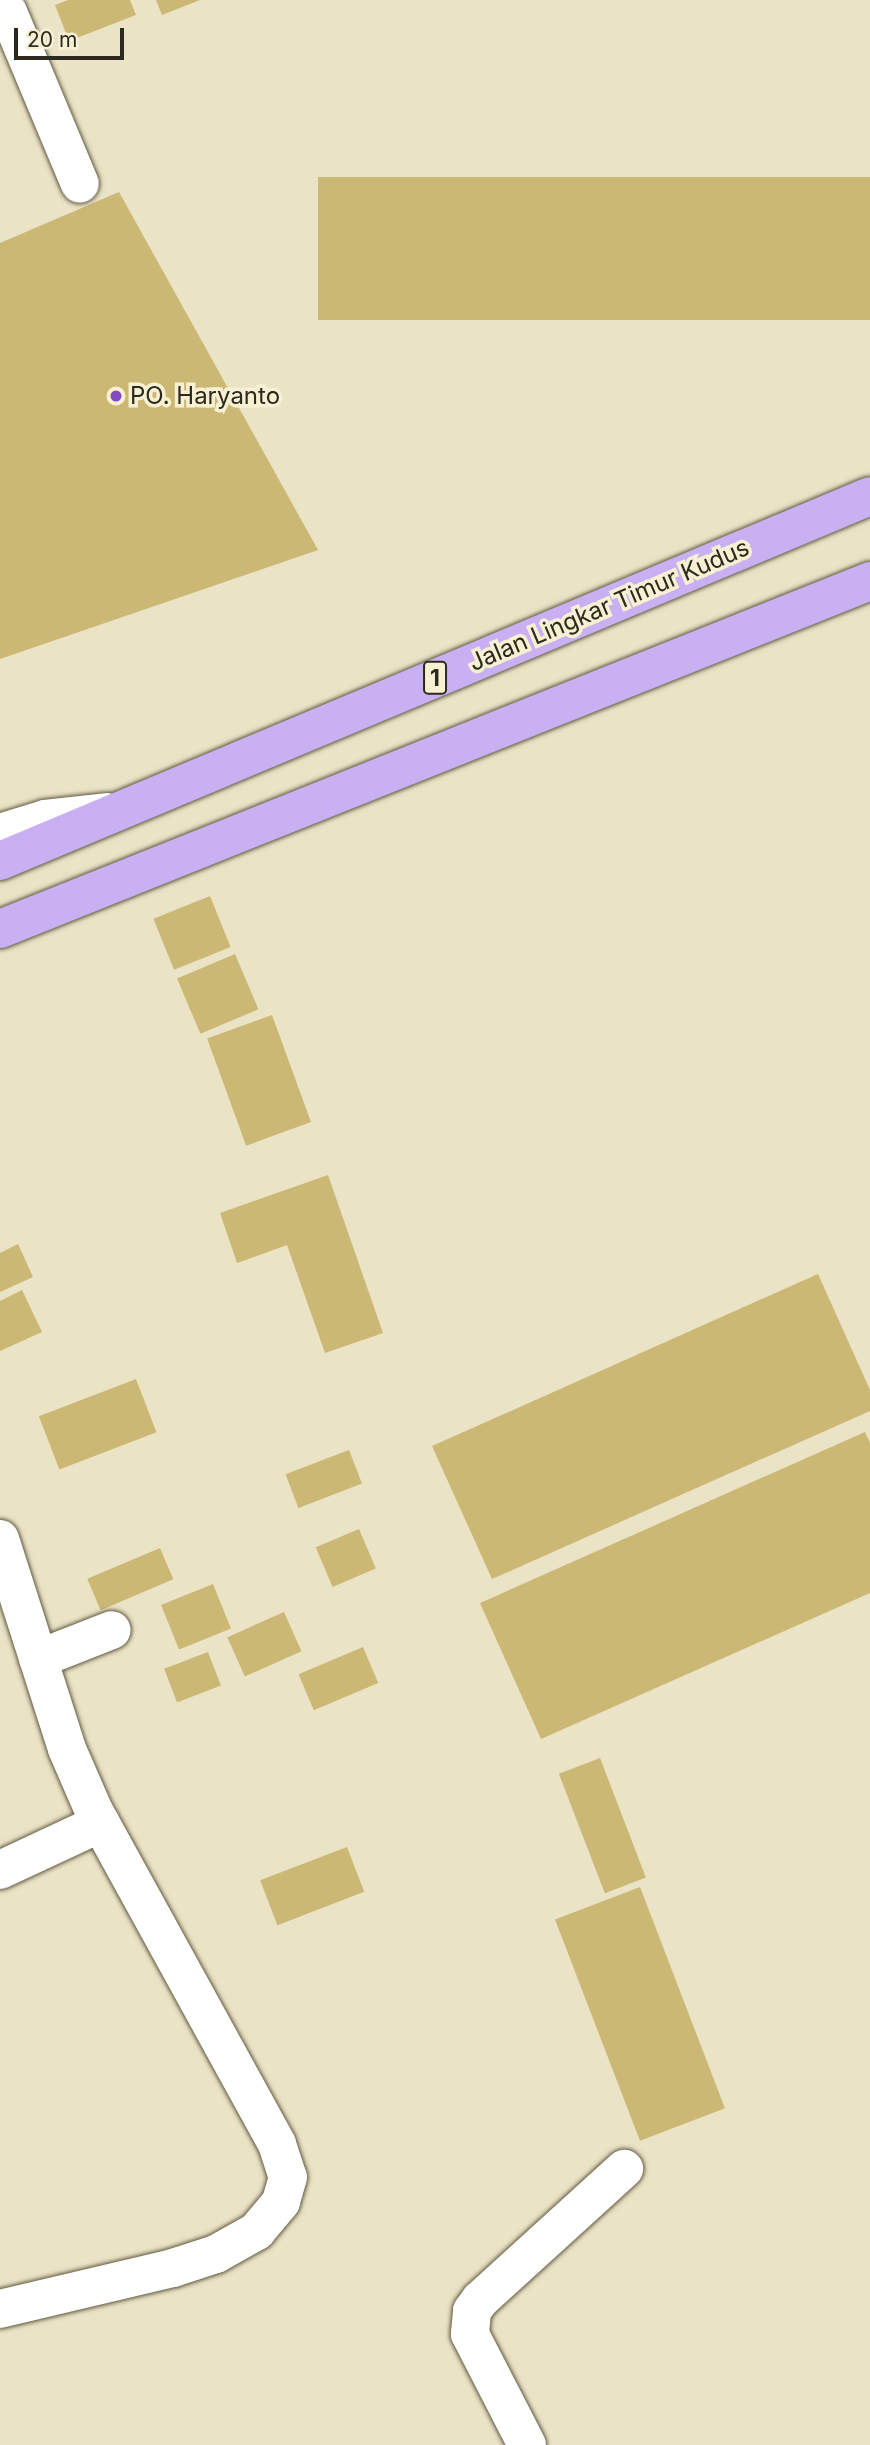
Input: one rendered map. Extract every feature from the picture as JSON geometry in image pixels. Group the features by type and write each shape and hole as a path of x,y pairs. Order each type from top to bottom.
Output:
{"highway":[{"name":"Jalan Lingkar Timur Kudus","path":"0,861 870,496"},
{"path":"0,929 870,581"}],"street":[{"path":"7,9 80,184"},
{"path":"0,834 45,818 120,810"},
{"path":"0,947 78,908 111,884"},
{"path":"0,1539 67,1749 101,1822 277,2144 288,2177 281,2202 257,2231 216,2254 173,2268 0,2309"},
{"path":"38,1658 112,1630"},
{"path":"0,1870 101,1822"},
{"path":"527,2445 470,2334 472,2311 624,2169"}],"building":[{"path":"68,0 130,0 136,15 69,41 55,5"},
{"path":"156,0 200,0 162,15"},
{"path":"318,177 870,177 870,320 318,320"},
{"name":"PO. Haryanto","path":"119,192 318,550 0,659 0,243"},
{"path":"210,896 231,947 174,970 153,919"},
{"path":"235,954 258,1009 200,1034 177,979"},
{"path":"272,1015 311,1122 246,1146 207,1039"},
{"path":"328,1175 383,1333 325,1353 287,1245 237,1263 220,1213"},
{"path":"18,1244 33,1277 0,1292 0,1253"},
{"path":"818,1274 870,1390 870,1411 492,1579 432,1446"},
{"path":"22,1290 42,1332 0,1351 0,1301"},
{"path":"136,1379 156,1432 59,1469 39,1416"},
{"path":"865,1432 870,1443 870,1593 541,1739 480,1603"},
{"path":"349,1450 362,1484 298,1508 286,1474"},
{"path":"359,1529 376,1569 333,1587 316,1547"},
{"path":"160,1548 173,1579 101,1610 87,1579"},
{"path":"213,1584 231,1629 179,1649 161,1605"},
{"path":"284,1612 301,1651 245,1677 227,1637"},
{"path":"363,1647 378,1683 314,1710 299,1674"},
{"path":"208,1652 221,1686 177,1702 164,1669"},
{"path":"600,1758 646,1877 605,1893 559,1774"},
{"path":"347,1847 364,1892 277,1925 260,1880"},
{"path":"640,1887 725,2108 640,2141 555,1920"}],"place":[{"name":"PO. Haryanto","path":"116,396"}]}
